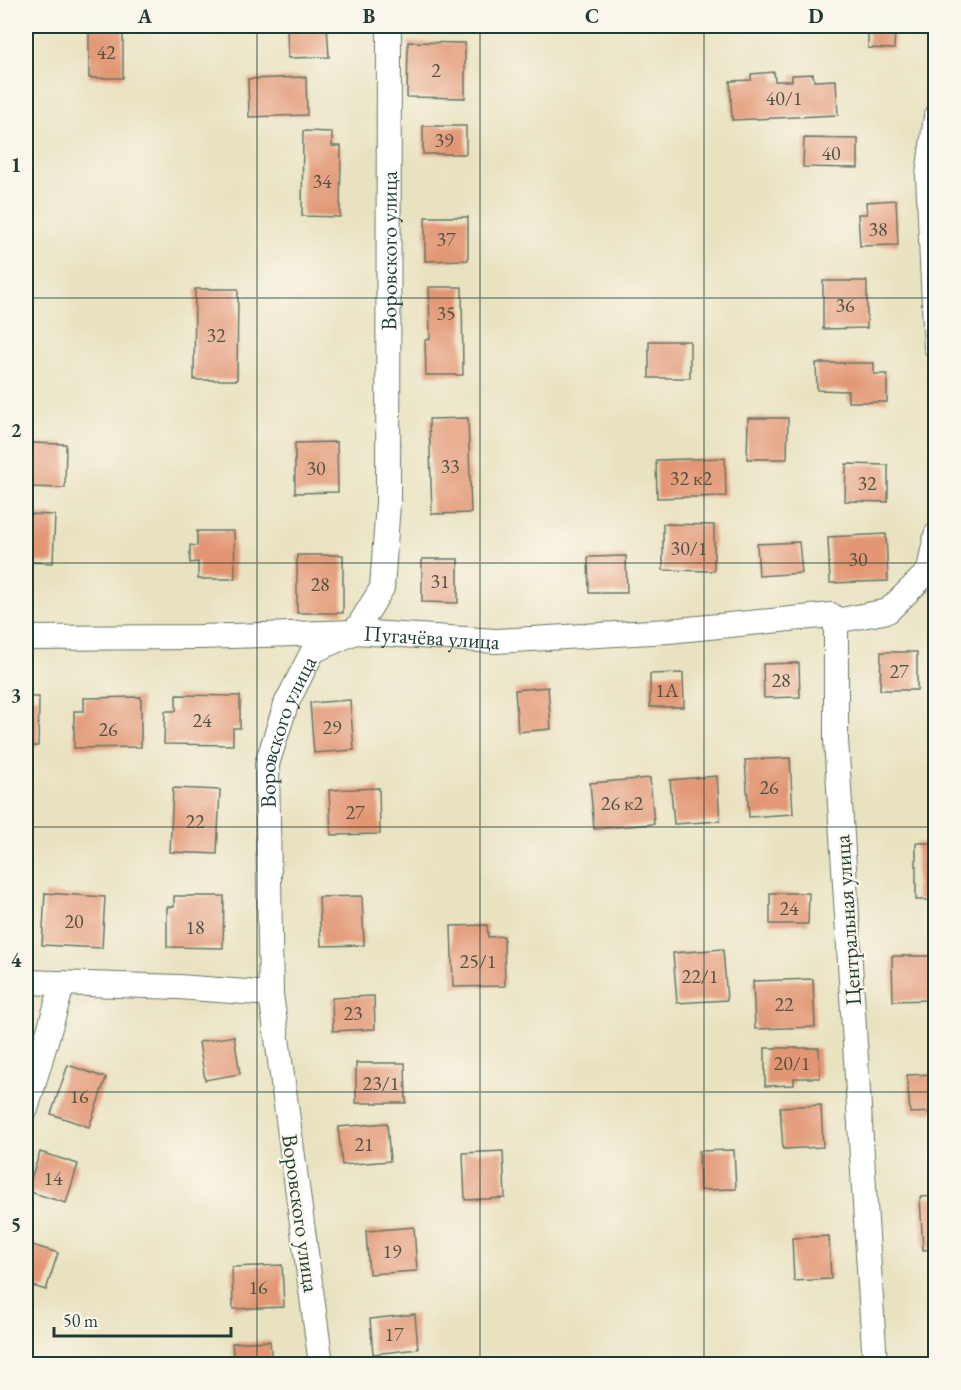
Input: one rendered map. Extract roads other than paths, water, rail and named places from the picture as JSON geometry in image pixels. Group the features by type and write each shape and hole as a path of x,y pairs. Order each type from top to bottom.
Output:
{"street":[{"name":"Воровского улица","path":"321,1365 272,994 267,764 286,704 313,651 355,632 382,588 388,503 389,26"},
{"path":"936,116 928,175 936,347"},
{"path":"836,621 888,611 932,574 936,535"},
{"name":"Пугачёва улица","path":"26,638 200,637 355,632 496,641 668,632 831,615 836,621"},
{"name":"Центральная улица","path":"836,621 836,740 875,1365"},
{"path":"26,982 179,987 272,994"},
{"path":"26,1109 63,983"}]}
